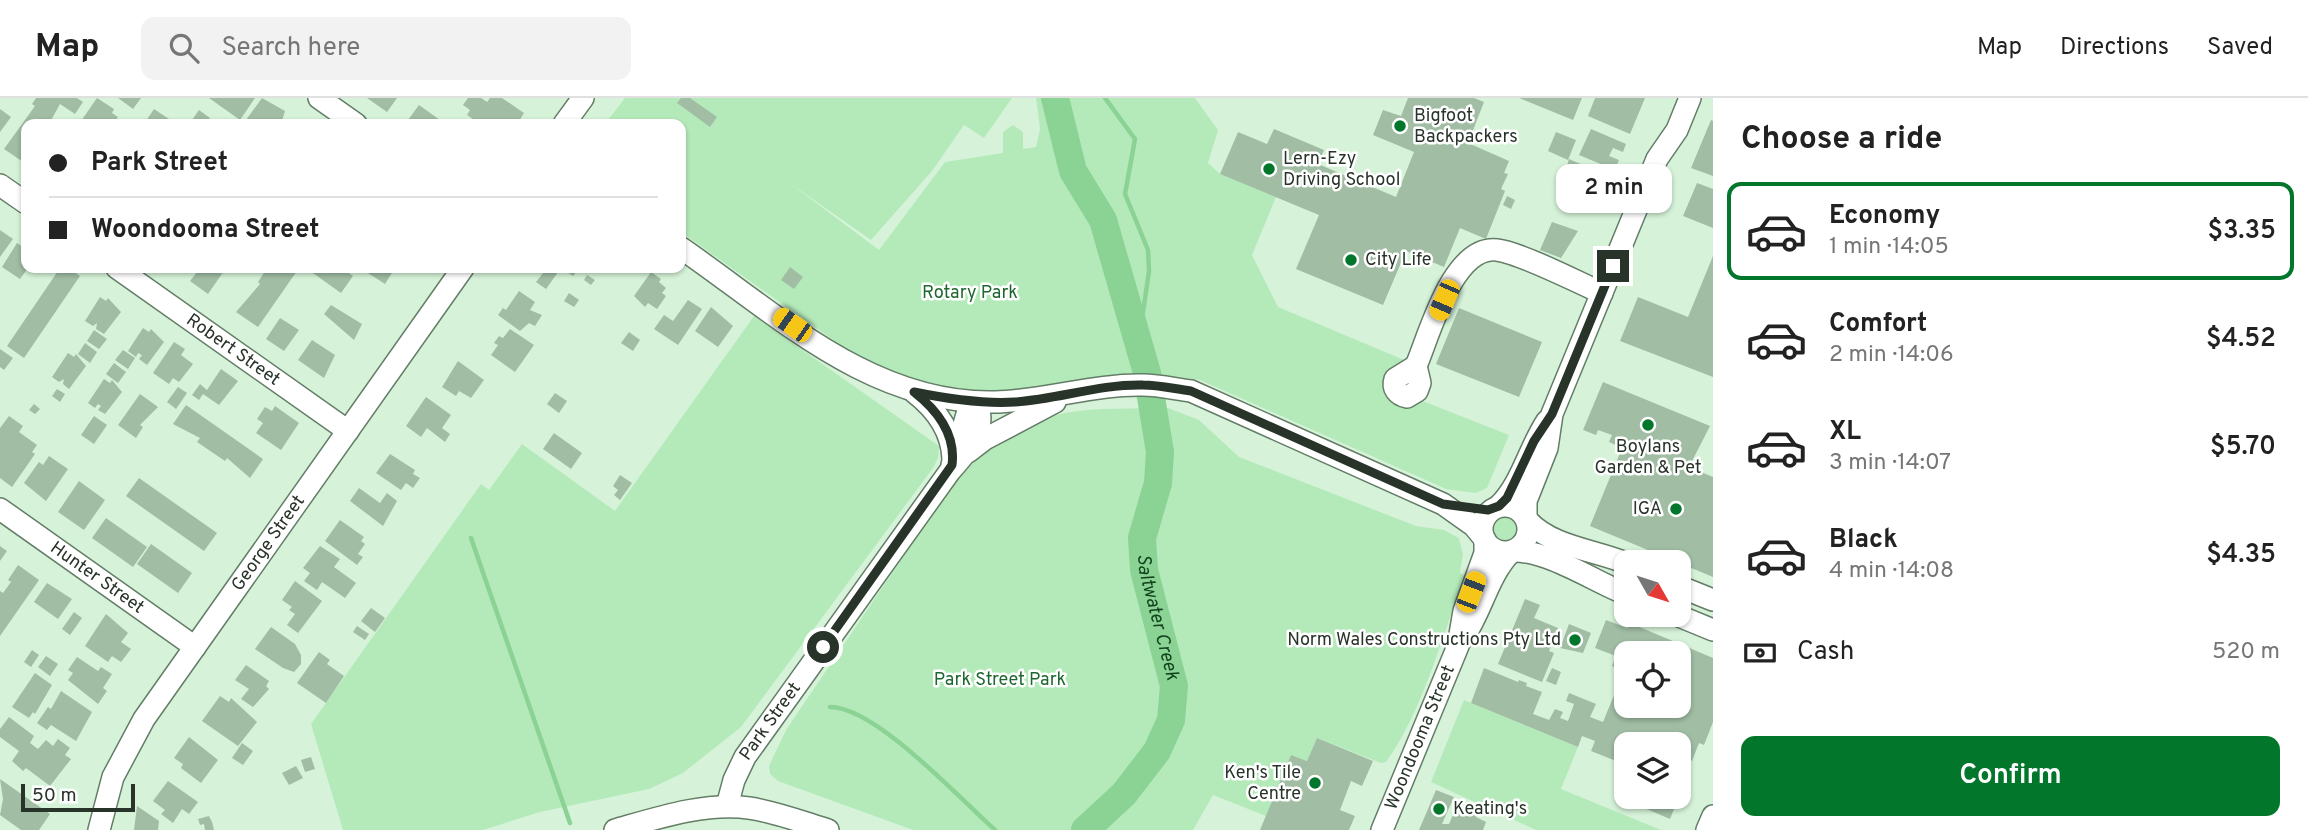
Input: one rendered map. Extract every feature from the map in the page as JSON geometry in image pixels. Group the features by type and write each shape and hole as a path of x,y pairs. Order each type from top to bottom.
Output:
{"street":[{"path":"319,98 349,119"},
{"path":"568,119 583,98"},
{"path":"1484,538 1483,523 1511,493 1534,441 1552,414 1660,151 1664,124 1675,98"},
{"path":"1660,151 1677,130 1690,98"},
{"path":"0,185 21,200"},
{"path":"686,251 834,355 880,380 914,392 976,402 1014,402 1143,385 1191,391 1443,504 1474,526 1493,549 1526,551 1614,589"},
{"path":"1416,366 1456,274 1468,258 1478,252 1505,252 1602,292"},
{"name":"Robert Street","path":"124,273 348,430"},
{"name":"George Street","path":"99,830 110,787 126,749 459,273"},
{"path":"914,392 931,405 942,420 956,463"},
{"name":"Park Street","path":"727,807 744,757 956,463 985,439 1073,393"},
{"name":"Park Street","path":"956,463 968,411 976,402"},
{"path":"1513,551 1525,542 1526,501 1546,448 1552,414"},
{"path":"1443,504 1481,510 1497,507 1517,509 1527,520 1551,537 1614,560"},
{"name":"Hunter Street","path":"0,509 195,647"},
{"name":"Woondooma Street","path":"1458,646 1464,611 1483,560 1484,538"},
{"name":"Woondooma Street","path":"1382,830 1458,646 1478,617 1498,567 1513,551"},
{"path":"1691,591 1713,600"},
{"path":"1691,621 1713,630"},
{"path":"615,830 677,814 727,807 769,811 828,830"},
{"path":"1707,830 1713,816"}],"green space":[{"name":"Rotary Park","path":"625,98 1012,98 984,138 964,125 932,171 871,240 791,184 879,250 945,162 1003,153 1003,132 1013,125 1023,132 1023,149 1036,147 1040,129 1036,98 1044,98 1053,123 1065,118 1061,98 1195,98 1218,130 1208,163 1220,174 1276,197 1252,255 1278,307 1409,362 1392,371 1387,369 1382,385 1509,435 1487,488 1476,493 1446,489 1200,380 1147,373 1121,374 1017,391 980,392 915,383 857,357 686,236 686,119 609,119"},
{"path":"754,316 939,446 938,458 933,468 741,727 683,773 649,789 540,812 483,830 343,830 311,724 481,484 489,490 522,444 615,511"},
{"name":"Park Street Park","path":"1168,408 1199,420 1239,457 1416,526 1444,530 1459,538 1463,554 1460,573 1467,578 1461,587 1420,700 1386,762 1381,763 1317,738 1307,761 1291,755 1266,816 1213,795 1193,830 913,830 778,781 770,774 769,766 786,730 961,471 1009,435 1051,416 1091,410"},
{"path":"1505,518 1513,521 1516,529 1513,537 1505,540 1497,537 1494,529 1497,521"},
{"path":"1464,700 1578,747 1561,789 1661,830 1536,830 1431,782"}],"building":[{"path":"36,98 77,98 83,102 75,114 60,104 52,119 26,119 35,106 32,104"},
{"path":"97,98 114,109 112,113 118,117 117,119 82,119"},
{"path":"118,98 141,98 133,109"},
{"path":"209,98 255,98 239,119"},
{"path":"262,98 285,111 283,119 247,119"},
{"path":"367,98 397,98 387,112"},
{"path":"468,98 481,98 487,102 490,98 502,98 524,113 520,119 473,119 467,115 470,110 463,105"},
{"path":"681,98 690,98 717,117 710,127 677,103"},
{"path":"1408,98 1474,98 1484,102 1468,143 1509,161 1504,173 1508,174 1501,189 1505,191 1486,239 1460,228 1444,267 1406,251 1383,305 1296,269 1319,215 1220,174 1238,132 1267,144 1274,129 1324,150 1318,164 1396,197 1414,152 1373,135 1383,110 1401,116"},
{"path":"1519,98 1582,98 1573,120"},
{"path":"1595,98 1645,98 1630,134 1588,116"},
{"path":"419,105 439,119 409,119"},
{"path":"0,109 11,117 0,132"},
{"path":"154,109 169,119 147,119"},
{"path":"199,110 210,118 209,119 193,119"},
{"path":"1711,120 1713,121 1713,176 1691,168"},
{"path":"21,125 21,161 4,149"},
{"path":"1591,129 1626,144 1623,152 1613,148 1609,156 1619,160 1615,170 1579,155"},
{"path":"1556,132 1576,140 1568,160 1548,151"},
{"path":"1569,159 1601,173 1596,193 1557,177 1561,167 1566,169"},
{"path":"1697,183 1713,189 1713,228 1683,216"},
{"path":"1507,196 1515,200 1511,209 1503,205"},
{"path":"1552,222 1578,231 1561,258 1540,250"},
{"path":"0,230 13,239 0,257"},
{"path":"17,243 21,246 21,273 24,273 20,279 2,267"},
{"path":"1713,256 1713,377 1620,341 1638,297 1688,317"},
{"path":"790,267 803,277 794,289 781,280"},
{"path":"57,273 76,273 80,276 24,358 7,346"},
{"path":"196,273 223,273 208,294 190,281"},
{"path":"264,273 296,273 258,327 236,312 260,284 258,282"},
{"path":"313,273 349,273 353,276 341,293"},
{"path":"368,273 392,273 385,284"},
{"path":"543,273 557,273 546,289 536,282"},
{"path":"650,273 661,279 659,282 666,288 662,293 666,296 657,309 648,303 645,307 634,296"},
{"path":"587,275 595,280 591,285 584,280"},
{"path":"519,291 535,302 530,310 542,315 535,326 529,323 520,331 498,315 503,308 506,310"},
{"path":"569,293 579,300 574,307 564,301"},
{"path":"100,297 106,301 108,298 121,312 104,334 96,329 97,323 93,326 85,321"},
{"path":"688,300 702,309 678,345 654,329 664,315 673,321"},
{"path":"331,305 362,324 354,340 324,314"},
{"path":"711,307 733,326 718,347 695,331"},
{"path":"1459,308 1542,342 1519,397 1436,364"},
{"path":"280,318 299,330 284,351 266,339"},
{"path":"143,328 149,332 151,329 164,342 147,365 139,359 142,355 138,353 136,357 128,351"},
{"path":"510,329 534,345 515,372 491,355 498,345 494,343 499,336 503,338"},
{"path":"94,330 107,339 99,349 87,341"},
{"path":"629,332 640,340 633,351 621,343"},
{"path":"312,340 335,355 324,378 298,360"},
{"path":"174,342 185,349 181,355 193,364 179,382 173,378 169,384 153,373"},
{"path":"85,343 97,352 90,363 78,354"},
{"path":"0,349 13,358 4,370 0,367"},
{"path":"123,350 135,358 128,369 115,360"},
{"path":"68,353 74,357 76,354 86,366 69,389 63,384 64,379 59,382 52,377"},
{"path":"458,361 484,380 471,398 459,391 456,396 442,387"},
{"path":"114,363 126,372 118,383 106,374"},
{"path":"221,369 238,381 219,405 203,394 199,400 192,395 200,384 207,390"},
{"path":"104,379 110,383 112,380 122,392 105,414 98,410 101,406 98,404 95,408 88,403"},
{"path":"1603,382 1710,426 1689,467 1713,477 1713,577 1691,568 1691,550 1648,550 1590,526 1622,448 1609,442 1612,435 1598,430 1596,435 1583,430"},
{"path":"178,387 187,393 176,409 167,402"},
{"path":"57,389 65,394 60,402 52,396"},
{"path":"555,393 567,401 559,413 547,404"},
{"path":"140,394 158,407 140,425 143,427 136,438 118,425"},
{"path":"426,397 451,415 442,428 450,434 445,442 427,428 421,437 406,426"},
{"path":"34,404 40,409 35,414 29,410"},
{"path":"186,405 263,459 250,478 227,458 225,461 197,442 200,438 173,424"},
{"path":"275,406 299,423 281,450 256,433 263,423 257,419 265,407 272,411"},
{"path":"9,416 23,426 19,432 37,445 32,452 35,454 12,487 0,478 0,428"},
{"path":"94,416 107,425 94,444 81,435"},
{"path":"554,433 582,453 571,469 543,449"},
{"path":"390,454 415,470 413,474 420,478 413,488 406,483 401,490 376,473"},
{"path":"49,456 68,469 46,501 24,483 39,462 43,465"},
{"path":"620,475 632,483 620,500 614,495 618,490 613,486"},
{"path":"139,478 217,533 204,551 126,496"},
{"path":"79,481 105,500 84,530 58,512"},
{"path":"359,488 380,503 387,493 397,501 383,526 350,501"},
{"path":"106,518 147,547 133,567 92,538"},
{"path":"340,520 364,537 361,541 365,544 358,554 363,557 357,565 325,541"},
{"path":"151,544 192,573 178,593 137,564"},
{"path":"0,546 7,551 0,561"},
{"path":"320,546 340,559 334,567 356,583 345,598 322,582 317,590 304,581 310,573 303,568"},
{"path":"18,565 39,580 0,636 0,591 3,593 11,582 8,580"},
{"path":"295,581 322,601 298,633 287,625 295,614 289,610 292,607 282,600"},
{"path":"47,583 72,599 58,619 34,602"},
{"path":"1525,599 1540,605 1534,618 1558,628 1549,651 1554,653 1542,682 1498,664"},
{"path":"371,608 385,618 375,632 361,621"},
{"path":"74,612 82,618 70,635 62,629"},
{"path":"106,614 128,633 121,642 131,649 121,662 112,656 108,662 85,646"},
{"path":"1606,620 1614,623 1614,627 1639,627 1673,641 1614,641 1614,655 1595,648"},
{"name":"Norm Wales Constructions Pty Ltd","path":"1569,624 1591,633 1583,653 1560,648"},
{"path":"357,626 369,634 365,640 353,632"},
{"path":"271,627 295,644 301,655 301,664 294,672 283,668 255,649"},
{"path":"1691,649 1713,658 1713,722 1704,745 1699,743 1692,761 1691,732 1614,732 1614,760 1591,751 1595,741 1582,736 1578,747 1471,703 1484,668 1527,683 1526,686 1542,692 1533,714 1549,720 1555,709 1563,712 1560,718 1568,721 1574,704 1566,701 1569,693 1596,704 1590,717 1603,722 1614,695 1614,718 1691,718"},
{"path":"32,650 39,655 31,667 24,662"},
{"path":"319,652 330,660 327,664 344,676 326,703 297,683"},
{"path":"46,656 58,664 50,676 38,667"},
{"path":"77,657 98,671 101,667 112,674 103,688 107,691 98,704 68,680 73,673 68,670"},
{"path":"246,665 269,681 266,686 269,689 253,707 241,699 249,689 235,680"},
{"path":"1552,668 1561,672 1556,685 1546,681"},
{"path":"35,673 52,685 35,714 33,712 29,718 12,707"},
{"path":"61,691 92,712 76,741 51,725 47,730 37,723 48,707 51,709"},
{"path":"220,696 229,702 231,698 257,722 238,746 202,721"},
{"path":"9,717 34,736 30,743 38,749 46,740 53,746 58,739 70,748 65,755 71,759 50,786 26,768 23,771 12,761 19,751 0,737 0,729"},
{"path":"189,737 218,760 201,783 181,768 183,764 174,758"},
{"name":"Ken's Tile Centre","path":"1317,738 1373,761 1362,786 1351,781 1340,810 1355,816 1349,830 1260,830 1291,755 1307,761"},
{"path":"242,743 253,751 243,765 232,758"},
{"path":"311,757 315,769 305,772 301,760"},
{"path":"296,766 303,778 289,785 282,773"},
{"path":"0,779 50,814 39,830 21,830 0,815 3,799"},
{"path":"168,781 198,802 189,814 182,809 173,823 161,814 165,810 153,801"},
{"path":"1436,790 1454,797 1442,824 1449,824 1456,808 1462,811 1466,803 1480,810 1476,817 1486,822 1483,830 1419,830"},
{"path":"137,806 159,821 158,830 134,830"},
{"path":"1646,809 1674,809 1670,819"},
{"path":"209,816 214,830 205,830 204,824 200,825 198,819"}],"waterway":[{"name":"Saltwater Creek","path":"1055,98 1073,171 1103,220 1147,373 1160,452 1158,483 1142,538 1144,570 1174,686 1171,720 1157,751 1124,794 1085,830"},
{"path":"1105,98 1135,139 1125,194 1148,250 1149,271 1139,340"},
{"path":"471,538 570,823"},
{"path":"830,707 849,711 893,738 940,777 995,830"}],"place":[{"name":"Bigfoot Backpackers","path":"1400,126"},
{"name":"Lern-Ezy Driving School","path":"1269,169"},
{"name":"City Life","path":"1351,260"},
{"name":"Boylans Garden & Pet","path":"1648,425"},
{"name":"IGA","path":"1676,509"},
{"name":"Norm Wales Constructions Pty Ltd","path":"1575,640"},
{"name":"Ken's Tile Centre","path":"1315,783"},
{"name":"Keating's","path":"1439,809"}],"route":[{"path":"823,647 950,471 952,450 942,420 931,405 914,392 956,400 1014,402 1124,386 1143,385 1191,391 1443,504 1488,510 1499,506 1511,493 1534,441 1552,414 1613,266"}]}
